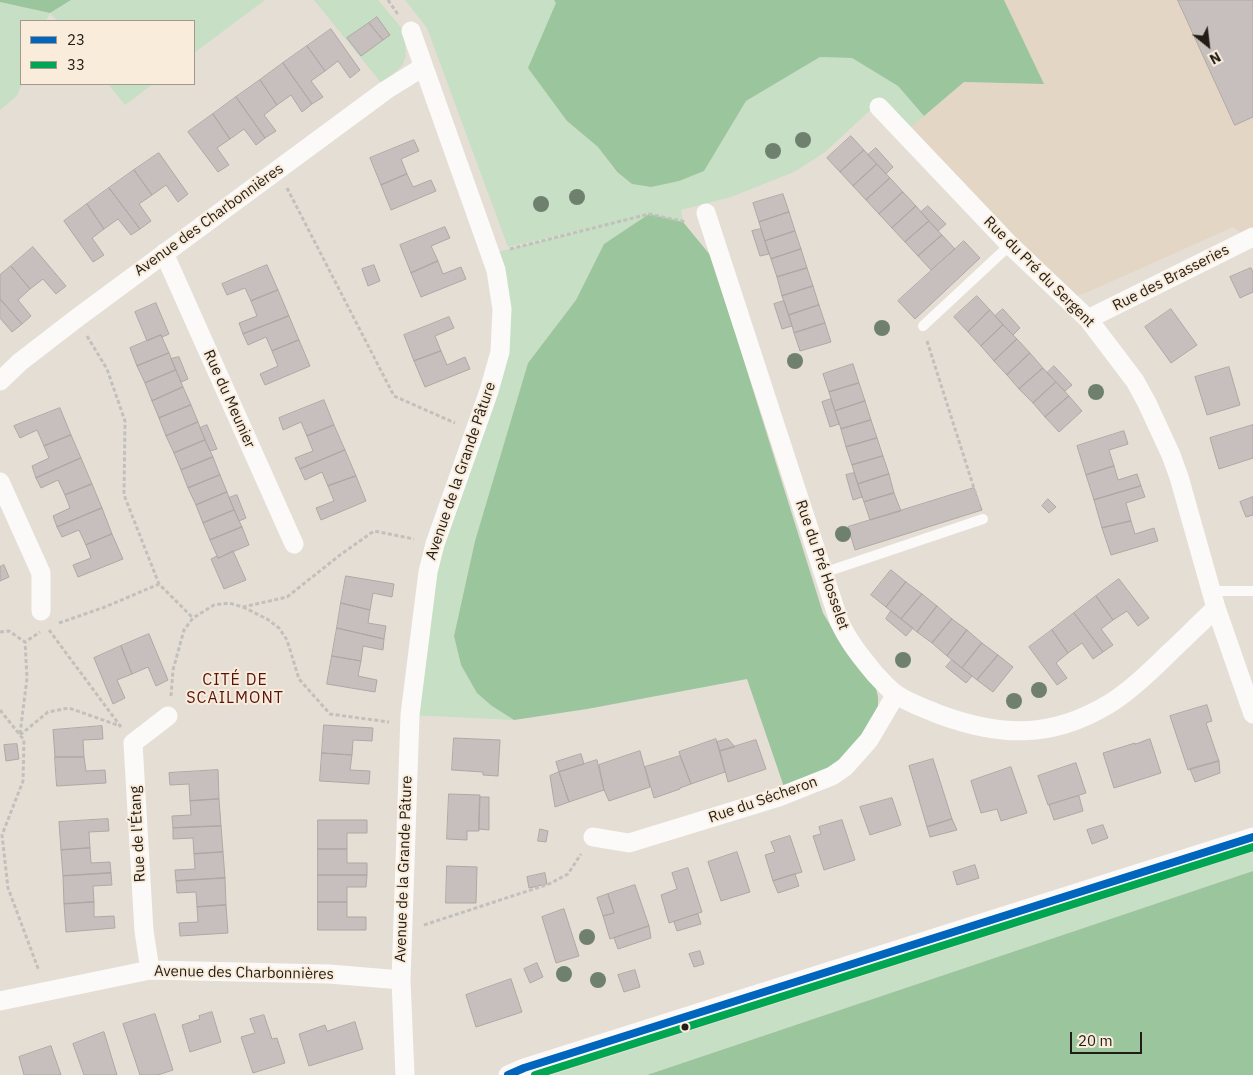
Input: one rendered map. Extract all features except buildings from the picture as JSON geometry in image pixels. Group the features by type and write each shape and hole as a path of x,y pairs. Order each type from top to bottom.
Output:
{"street":[{"name":"Avenue de la Grande Pâture","path":"405,1075 401,980 409,725 423,606 428,572 435,544 489,391 500,352 502,310 496,270 411,31"},
{"name":"Avenue des Charbonnières","path":"0,381 20,362 76,318 386,90 423,67"},
{"name":"Rue du Pré du Sergent","path":"879,107 1010,245 1088,319 1135,382 1171,454 1213,600 1253,714"},
{"name":"Rue du Pré Hosselet","path":"709,220 838,621 848,638 872,669 896,694 947,717 1001,731 1026,732 1063,725 1087,716 1109,704 1130,689 1150,672 1213,600"},
{"name":"Rue des Brasseries","path":"1088,319 1253,237"},
{"name":"Rue du Meunier","path":"164,253 294,544"},
{"path":"0,482 41,573 44,619"},
{"name":"Rue du Sécheron","path":"593,837 629,843 779,798 832,776 845,767 869,740 896,694"},
{"path":"133,743 168,716"},
{"name":"Rue de l'Étang","path":"133,743 144,931 150,970"},
{"path":"508,1075 524,1068 1253,837"},
{"name":"Avenue des Charbonnières","path":"0,1000 150,970 329,974 401,980"}],"lane":[{"path":"922,326 1010,245"},
{"path":"823,572 983,519"},
{"path":"1213,600 1253,592"}],"path":[{"path":"278,170 394,396 474,431"},
{"path":"490,254 649,214 709,220"},
{"path":"76,318 107,369 125,421 124,495 159,584 193,618"},
{"path":"922,326 983,519"},
{"path":"243,607 287,597 374,531 435,544"},
{"path":"20,735 27,678 26,642 44,619 104,607 159,584"},
{"path":"168,716 173,670 184,630 193,618 214,605 229,603 262,616 279,628 287,640 299,679 330,714 409,725"},
{"path":"44,619 133,743"},
{"path":"0,632 9,631 26,642"},
{"path":"20,735 48,712 69,708 120,726"},
{"path":"0,710 24,740 23,781 2,835 8,888 47,991"},
{"path":"403,932 549,884 568,874 593,837"}],"shaded area":[{"path":"1004,0 1253,0 1253,241 1233,227 1088,292 1067,299 903,132 964,82 1043,84"}],"green space":[{"path":"0,0 71,0 50,13 0,2"},
{"path":"71,0 265,0 195,52 195,20 56,20 50,13"},
{"path":"314,0 378,0 404,31 406,56 402,66 382,84"},
{"path":"405,0 554,0 556,2 567,121 598,147 616,172 632,184 651,187 704,171 746,101 820,57 852,58 898,86 924,116 908,130 877,104 824,153 794,172 731,197 681,210 683,222 649,214 604,244 576,300 528,363 475,541 454,636 461,665 492,706 514,720 410,715 423,606 500,352 490,254 608,224 508,247 427,28"},
{"path":"554,0 1004,0 1044,84 964,82 924,116 898,86 852,58 820,57 746,101 704,171 679,181 651,187 632,184 617,172 598,147 567,121 528,68 556,3"},
{"path":"0,2 50,13 46,20 20,20 20,85 22,85 17,96 0,110"},
{"path":"109,85 152,85 125,105"},
{"path":"649,214 683,222 711,256 823,613 844,648 876,688 878,708 849,756 822,775 784,787 747,679 587,709 514,720 492,706 477,693 461,665 454,636 475,541 528,363 576,300 604,244"},
{"path":"1253,852 1253,871 647,1075 552,1075"},
{"path":"1253,871 1253,1075 647,1075"}],"transit line":[{"name":"23","path":"508,1075 524,1068 1253,837"},
{"name":"33","path":"535,1075 1253,847"}],"district":[{"name":"CITÉ DE SCAILMONT","path":"235,689"}]}
